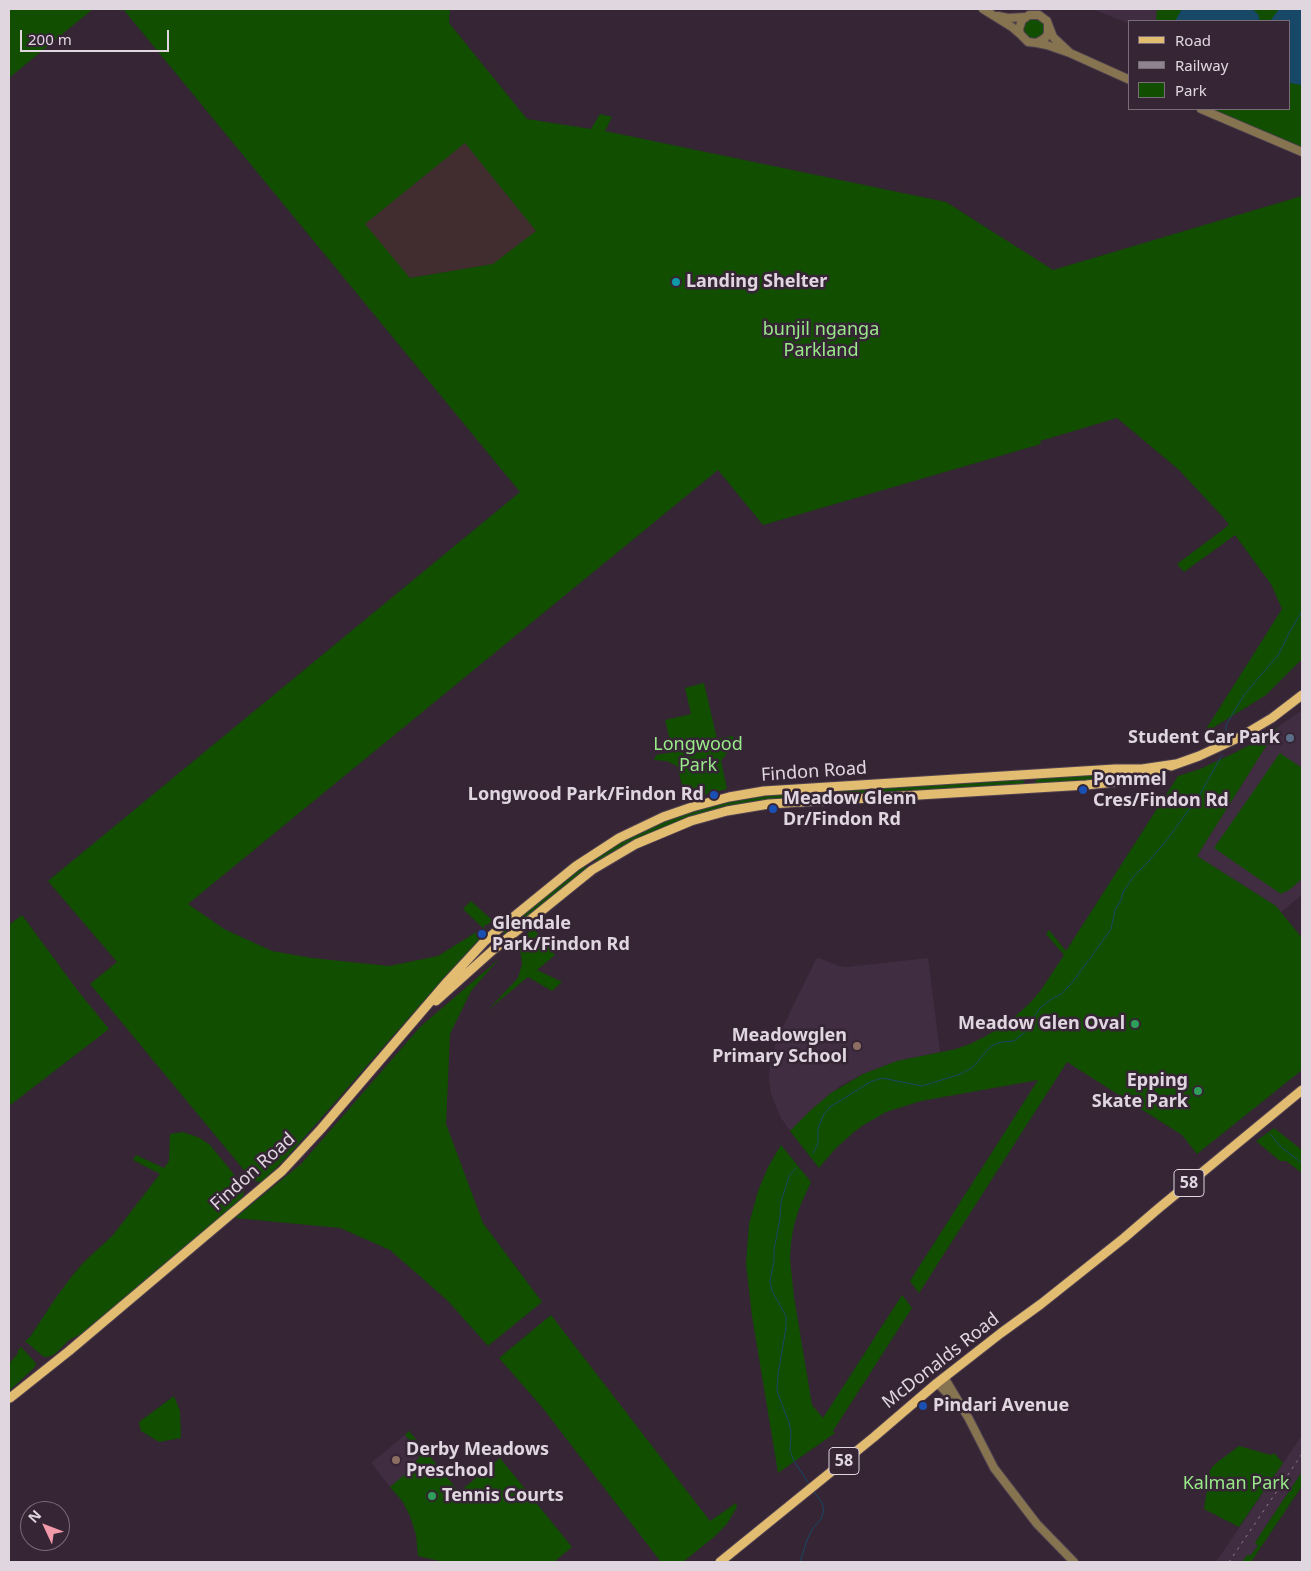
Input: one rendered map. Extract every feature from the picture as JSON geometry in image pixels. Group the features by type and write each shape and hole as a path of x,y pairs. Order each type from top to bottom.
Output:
{"main road":[{"name":"Findon Road","path":"414,1022 505,941 594,869 643,840 677,826 700,818 750,806 1058,784 1067,786 1126,780 1176,764 1240,737 1272,718 1302,695"},
{"name":"Findon Road","path":"9,1398 69,1351 286,1167 447,982 497,931 586,858 619,838 648,823 700,804 758,792 1142,769 1176,764"},
{"path":"1122,769 1128,774 1126,780"},
{"path":"1029,775 1032,787"},
{"path":"829,787 830,800"},
{"path":"586,858 594,869"},
{"path":"497,931 501,940 505,941"},
{"name":"McDonalds Road","path":"720,1562 995,1338 1029,1314 1131,1232 1302,1090"},
{"name":"McDonalds Road","path":"1131,1232 1192,1187 1302,1096"}],"street":[{"path":"983,9 1012,27 1028,42 1047,45 1070,53 1128,79"},
{"path":"991,14 1008,18 1039,15 1048,24 1053,37 1070,53"},
{"path":"1020,34 1020,24 1026,16"},
{"path":"1037,43 1045,38 1049,29 1048,24"},
{"path":"1082,58 1128,73"},
{"path":"1203,110 1302,152"},
{"path":"942,1382 963,1409 975,1430 984,1452 1000,1477 1049,1537 1074,1562"}],"shaded area":[{"path":"1092,9 1157,9 1156,20 1128,20 1128,23"},
{"path":"465,143 536,231 493,264 409,278 365,224"},
{"path":"1302,710 1302,895 1281,912 1276,906 1197,856 1278,727"},
{"name":"Meadowglen Primary School","path":"819,958 846,967 928,958 940,1052 897,1061 863,1074 840,1086 811,1110 790,1131 781,1118 771,1094 769,1079 770,1063 776,1041 816,959"},
{"name":"Derby Meadows Preschool","path":"405,1435 420,1453 419,1458 407,1468 409,1471 390,1487 372,1462"},
{"path":"1302,1435 1302,1472 1255,1543 1258,1546 1242,1562 1216,1562"}],"green space":[{"path":"9,9 93,9 9,78"},
{"name":"bunjil nganga Parkland","path":"123,9 450,9 449,23 527,119 591,129 600,114 612,117 605,131 946,202 1053,270 1302,196 1302,659 1266,695 1203,734 1282,609 1271,584 1235,535 1184,572 1177,564 1229,525 1178,469 1117,418 1040,441 1041,444 763,525 718,470 188,904 224,929 272,951 312,958 389,966 438,956 483,928 463,909 471,901 493,921 483,927 487,931 288,1156 264,1180 260,1182 253,1181 90,984 117,962 48,881 520,492","holes":["465,143 536,231 493,264 410,278 365,224"]},
{"path":"1157,9 1302,9 1302,149 1211,110 1291,110 1291,20 1156,20"},
{"path":"1034,18 1041,21 1044,28 1041,35 1034,38 1027,35 1024,28 1027,21"},
{"name":"Longwood Park","path":"704,683 717,739 733,736 736,741 721,761 727,789 686,800 677,766 667,761 654,760 656,755 673,752 665,720 691,714 685,688"},
{"path":"1278,727 1197,856 1276,906 1302,938 1302,1070 1197,1154 1182,1135 1067,1062 919,1293 910,1281 1038,1080 921,1101 886,1112 854,1132 836,1148 819,1168 790,1131 831,1093 863,1074 897,1061 956,1049 984,1037 1009,1022 1041,990 1064,955 1046,934 1049,930 1066,951 1178,776 1200,769 1230,755 1252,744"},
{"path":"1280,753 1302,768 1302,879 1281,894 1214,848"},
{"path":"1124,772 1125,778 1037,784 1035,781 1038,778"},
{"path":"1017,778 1024,781 1024,784 840,797 835,793 837,791"},
{"path":"822,791 825,793 823,796 728,809 607,857 596,861 592,859 592,857 669,816 755,794"},
{"path":"585,864 586,867 583,874 506,935 503,932 503,929"},
{"path":"22,915 78,991 109,1029 9,1106 9,925"},
{"path":"533,928 555,955 537,970 562,982 552,991 528,977 488,1010 518,978 522,964 521,954 517,945 518,941"},
{"path":"499,959 471,991 450,1034 446,1124 483,1223 542,1302 488,1346 448,1301 390,1250 340,1228 235,1218 301,1164 420,1027"},
{"path":"1274,1128 1302,1150 1302,1173 1286,1161 1280,1161 1256,1141"},
{"path":"183,1132 200,1138 210,1145 241,1183 244,1191 242,1200 85,1332 69,1340 55,1354 44,1357 25,1341 30,1337 72,1276 113,1235 160,1174 133,1160 136,1155 164,1168 169,1161 170,1134"},
{"path":"781,1145 811,1182 794,1225 790,1259 794,1297 812,1405 823,1418 902,1295 912,1308 833,1431 835,1433 778,1473 752,1316 746,1264 749,1224 758,1191 768,1167"},
{"path":"551,1315 710,1521 736,1503 737,1507 727,1524 683,1562 661,1562 542,1407 499,1358"},
{"path":"21,1347 36,1365 9,1391 9,1364"},
{"path":"174,1396 180,1411 181,1438 159,1442 141,1431 139,1422"},
{"path":"409,1431 459,1492 500,1458 572,1547 554,1562 444,1562 418,1556 416,1535 410,1516 403,1502 390,1487 409,1471 407,1468 419,1458 420,1453 405,1435"},
{"name":"Kalman Park","path":"1239,1446 1271,1455 1274,1453 1283,1463 1239,1527 1204,1509 1210,1470"},
{"path":"1302,1472 1302,1486 1251,1562 1242,1562 1258,1546 1255,1543"}],"water":[{"path":"1182,9 1252,9 1258,14 1260,20 1176,20"},
{"path":"1279,9 1302,9 1302,85 1291,83 1291,20 1271,20"}],"waterway":[{"path":"1226,736 1226,725 1244,695 1279,654 1302,611"},
{"path":"813,1153 818,1144 818,1128 824,1114 830,1107 870,1082 882,1078 922,1086 958,1075 972,1068 991,1046 1002,1042 1014,1041 1024,1033 1040,1008 1061,994 1071,984 1094,953 1111,929 1115,910 1123,892 1134,876 1166,841 1199,796 1222,755"},
{"path":"1270,1134 1282,1148 1302,1163"},
{"path":"796,1168 789,1176 781,1202 770,1281 772,1291 786,1316 777,1391 791,1431 790,1451 794,1461 809,1484"},
{"path":"800,1562 807,1540 813,1528 821,1519 824,1510 822,1503 814,1492"}],"railway":[{"path":"1229,1562 1302,1454"}],"place":[{"name":"Landing Shelter","path":"676,282"},
{"name":"Student Car Park","path":"1290,738"},
{"name":"Pommel Cres/Findon Rd","path":"1083,790"},
{"name":"Longwood Park/Findon Rd","path":"714,795"},
{"name":"Meadow Glenn Dr/Findon Rd","path":"773,809"},
{"name":"Glendale Park/Findon Rd","path":"482,934"},
{"name":"Meadow Glen Oval","path":"1135,1024"},
{"name":"Meadowglen Primary School","path":"857,1046"},
{"name":"Epping Skate Park","path":"1198,1091"},
{"name":"Pindari Avenue","path":"923,1406"},
{"name":"Derby Meadows Preschool","path":"396,1460"},
{"name":"Tennis Courts","path":"432,1496"}]}
